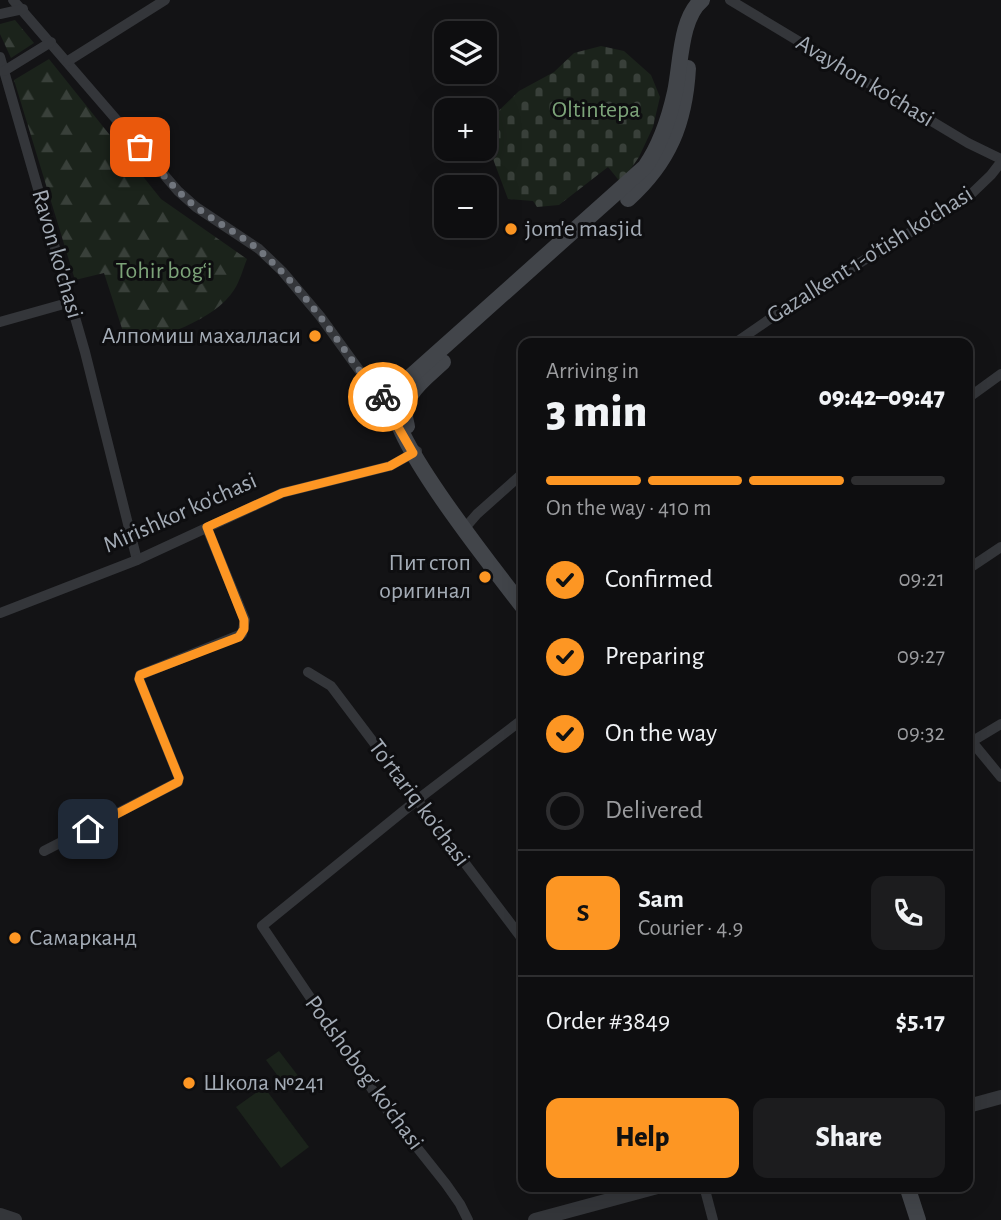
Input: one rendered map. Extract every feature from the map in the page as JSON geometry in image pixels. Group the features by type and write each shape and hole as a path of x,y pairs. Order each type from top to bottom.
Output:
{"main road":[{"path":"684,0 685,31"},
{"path":"518,600 398,427 400,389 410,377 561,251 645,167 664,132 673,103 689,17 702,0"},
{"path":"466,525 518,589"},
{"path":"909,1192 918,1220"},
{"path":"920,1192 928,1220"}],"street":[{"path":"13,0 178,191 259,249 282,271 320,316 375,392 399,406"},
{"path":"68,61 165,0"},
{"name":"Avayhon ko'chasi","path":"730,0 968,143 1001,160"},
{"path":"0,14 23,9"},
{"path":"4,71 51,42"},
{"name":"Ravon ko'chasi","path":"0,57 71,302 137,560"},
{"name":"Gazalkent 1-o'tish ko'chasi","path":"742,338 790,305 967,198 991,175 1001,160"},
{"path":"0,322 71,302"},
{"path":"973,394 1001,374"},
{"name":"Mirishkor ko'chasi","path":"0,613 137,560 282,493 390,466 417,451"},
{"path":"466,525 518,478"},
{"path":"44,851 178,782 179,778 139,679 140,675 242,634 244,620 207,527"},
{"path":"973,566 1001,547"},
{"name":"To'rtariq ko'chasi","path":"308,673 331,686 518,933"},
{"path":"417,800 518,723"},
{"path":"973,738 1001,723"},
{"path":"973,744 1001,777"},
{"name":"Podshobog' ko'chasi","path":"417,800 262,926 380,1101 446,1184 468,1220"},
{"path":"973,1105 1001,1097"},
{"path":"536,1220 639,1192"},
{"path":"706,1192 713,1220"},
{"path":"0,1215 15,1220"}],"green space":[{"path":"15,20 34,43 11,58 0,34 0,24"},
{"name":"Oltintepa","path":"601,46 624,51 651,75 660,97 653,127 639,157 621,183 608,167 559,205 537,207 533,201 508,199 494,161 497,161 497,112 519,91 554,72 574,53"},
{"name":"Tohir bog‘i","path":"49,59 161,199 247,259 234,290 225,301 200,319 170,333 127,344 104,273 75,280 14,80"},
{"path":"279,1051 299,1077 286,1087 266,1060"},
{"path":"264,1087 309,1147 281,1168 236,1107"}],"way so far":[{"path":"140,147 178,191 259,249 282,271 320,316 375,392 383,397"}],"place":[{"name":"jom'e masjid","path":"511,229"},
{"name":"Алпомиш махалласи","path":"315,336"},
{"name":"Пит стоп оригинал","path":"485,577"},
{"name":"Самарканд","path":"15,938"},
{"name":"Школа №241","path":"189,1083"}],"route":[{"path":"88,829 178,782 179,778 139,679 140,675 239,637 244,629 244,620 207,527 282,493 390,466 413,453 398,427 394,403 383,397"}]}
